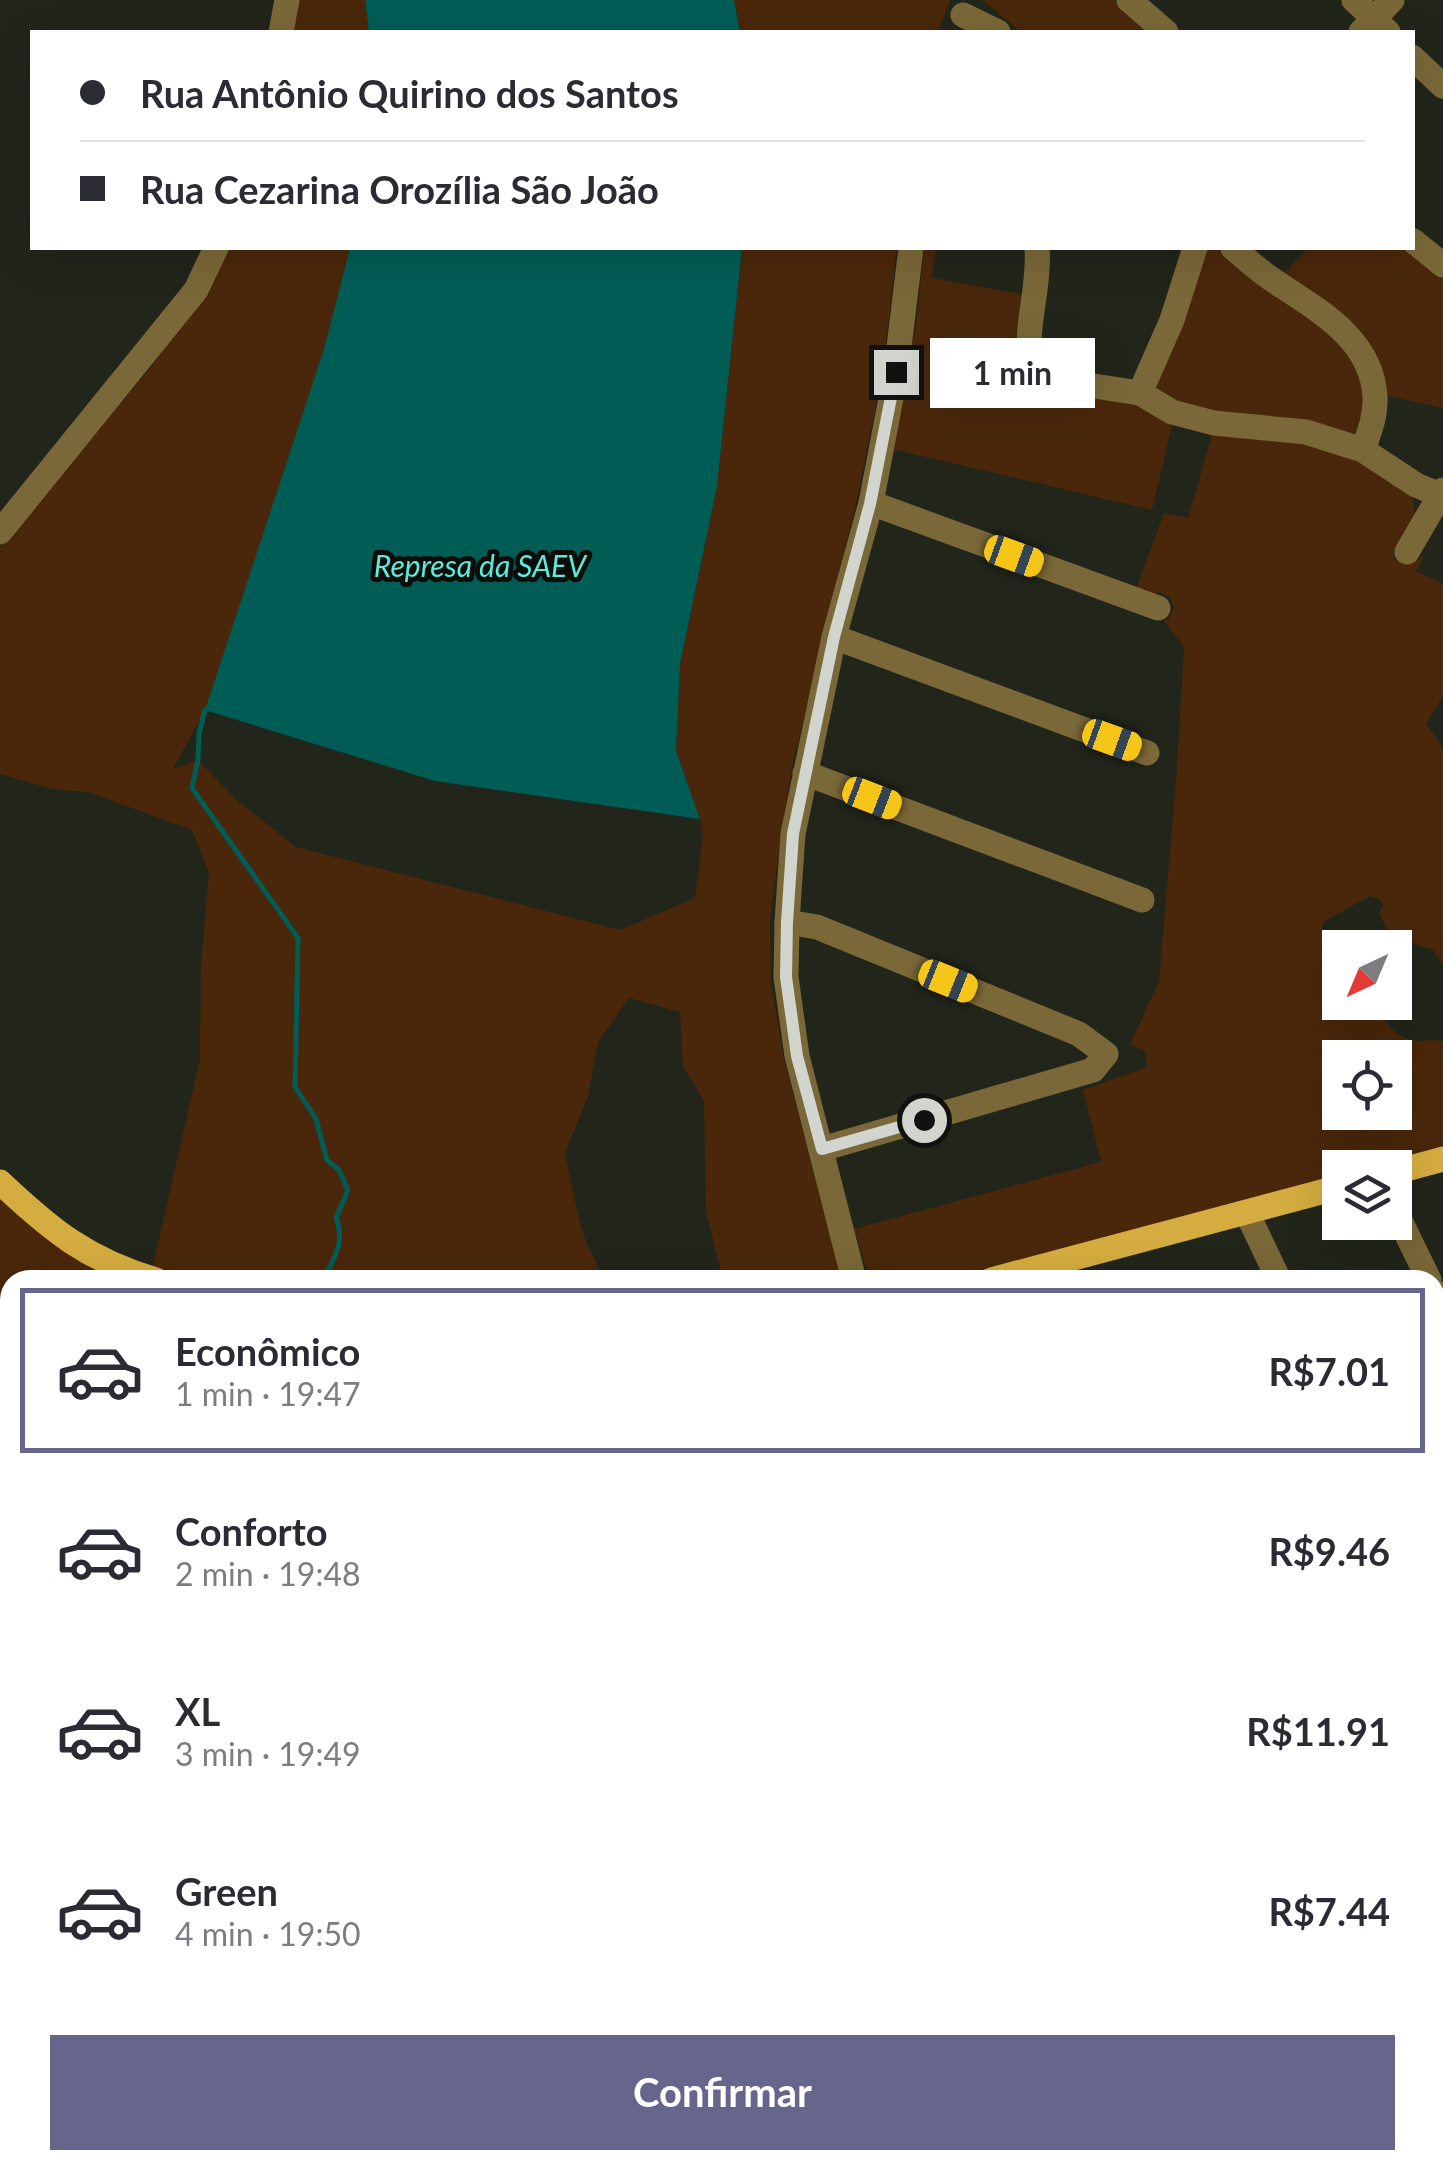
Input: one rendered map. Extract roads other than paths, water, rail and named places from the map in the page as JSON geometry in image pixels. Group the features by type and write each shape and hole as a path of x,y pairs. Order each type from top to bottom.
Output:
{"main road":[{"path":"1412,1167 1443,1159"},
{"path":"0,1182 73,1244 128,1270"},
{"path":"1029,1270 1322,1192"}],"street":[{"path":"281,30 287,0"},
{"path":"1130,0 1164,30"},
{"path":"1354,0 1374,28 1392,0"},
{"path":"961,16 993,30"},
{"path":"1415,59 1443,86"},
{"path":"1415,242 1443,265"},
{"path":"0,532 196,290 215,250"},
{"path":"852,1270 797,1056 786,977 787,922 793,834 834,637 870,504 896,372 911,250"},
{"path":"1037,250 1027,343 1030,364 1039,374 1067,383 1140,393 1172,412 1214,423 1306,432 1363,450 1416,484 1442,492 1407,552"},
{"path":"1140,393 1172,320 1193,250"},
{"path":"1236,250 1340,327 1358,348 1368,366 1375,396 1373,422 1363,450"},
{"path":"870,504 1158,608"},
{"path":"834,637 1147,753"},
{"path":"805,773 1142,900"},
{"path":"787,922 817,928 1079,1034 1106,1054 1093,1070 822,1149"},
{"path":"1247,1213 1274,1270"},
{"path":"1410,1240 1424,1270"}],"water":[{"path":"365,0 734,0 740,30 369,30"},
{"name":"Represa da SAEV","path":"349,250 742,250 717,486 680,664 676,751 700,819 435,781 205,710 324,349"}],"waterway":[{"path":"209,707 199,733 192,788 298,938 295,1087 316,1119 327,1160 339,1170 348,1190 336,1218 340,1235 328,1270"}]}
